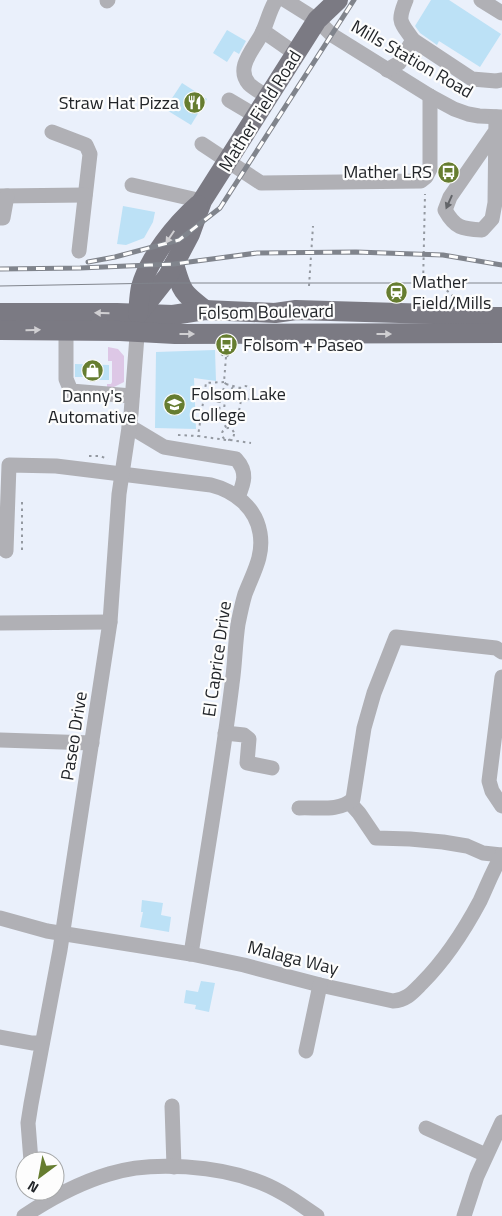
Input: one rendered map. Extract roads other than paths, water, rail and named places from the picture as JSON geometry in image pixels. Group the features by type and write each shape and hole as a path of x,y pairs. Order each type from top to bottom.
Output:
{"main road":[{"name":"Mather Field Road","path":"317,20 322,0"},
{"name":"Mather Field Road","path":"138,323 140,289 150,265 181,220 202,201 317,20 338,0"},
{"name":"Mather Field Road","path":"138,323 168,276 190,234 202,201"},
{"path":"174,264 184,294 206,310"},
{"name":"Folsom Boulevard","path":"0,330 66,330 138,323 206,310 275,313 296,310 434,314 454,317 502,317"},
{"name":"Folsom Boulevard","path":"0,312 138,323 176,334 502,333"}],"street":[{"path":"268,97 249,84 243,70 245,61 263,31 276,0"},
{"name":"Mills Station Road","path":"285,0 317,20 332,36 430,96 454,109 498,122"},
{"path":"406,0 400,15 402,24 413,40 472,79 502,80"},
{"path":"481,0 502,13"},
{"path":"263,31 296,54"},
{"path":"387,70 399,63 413,40"},
{"path":"202,144 260,183 421,181 426,178 430,169 430,96"},
{"path":"229,100 256,116"},
{"path":"498,122 496,204 492,219 482,230 466,229 452,223 445,210 450,197 498,122"},
{"path":"52,132 86,145 90,154 79,251"},
{"path":"132,185 202,201"},
{"path":"0,218 3,218 3,196 85,195"},
{"name":"Paseo Drive","path":"30,1151 28,1123 62,934 110,622 116,523 129,426 138,323"},
{"path":"66,330 66,379 71,392 132,396"},
{"path":"129,426 165,440 164,448 236,459 242,465 245,476 238,497"},
{"name":"El Caprice Drive","path":"6,551 9,465 56,466 211,485 226,490 238,497 253,514 259,528 261,550 258,564 240,609 225,733 191,954"},
{"path":"0,623 110,622"},
{"path":"299,808 341,807 350,803 354,796 364,728 374,692 396,637 496,648 502,652"},
{"path":"502,677 489,781 492,791 502,806"},
{"path":"225,733 244,735 249,739 247,764 272,768"},
{"path":"0,740 92,744"},
{"path":"350,803 376,838 410,838 443,842 468,846 483,853 502,855"},
{"name":"Malaga Way","path":"0,918 31,928 191,954 393,1001 402,1000 409,996 434,971 463,932 502,855"},
{"path":"306,1051 320,985"},
{"path":"0,1037 42,1043"},
{"path":"172,1106 174,1167"},
{"path":"464,1216 486,1155 502,1122"},
{"path":"426,1128 486,1155"},
{"path":"65,1189 110,1173 131,1168 205,1168 245,1176 279,1191 317,1216"},
{"path":"24,1216 39,1201"}],"tram line":[{"path":"0,286 163,283 502,283"}],"railway":[{"path":"88,262 179,240 220,208 354,0"},
{"path":"0,269 174,264 257,253 356,252 443,255 502,265"}],"place":[{"name":"Straw Hat Pizza","path":"195,103"},
{"name":"Mather LRS","path":"448,172"},
{"name":"Mather Field/Mills","path":"396,292"},
{"name":"Folsom + Paseo","path":"227,345"},
{"name":"Danny's Automative","path":"92,371"},
{"name":"Folsom Lake College","path":"175,404"}]}
